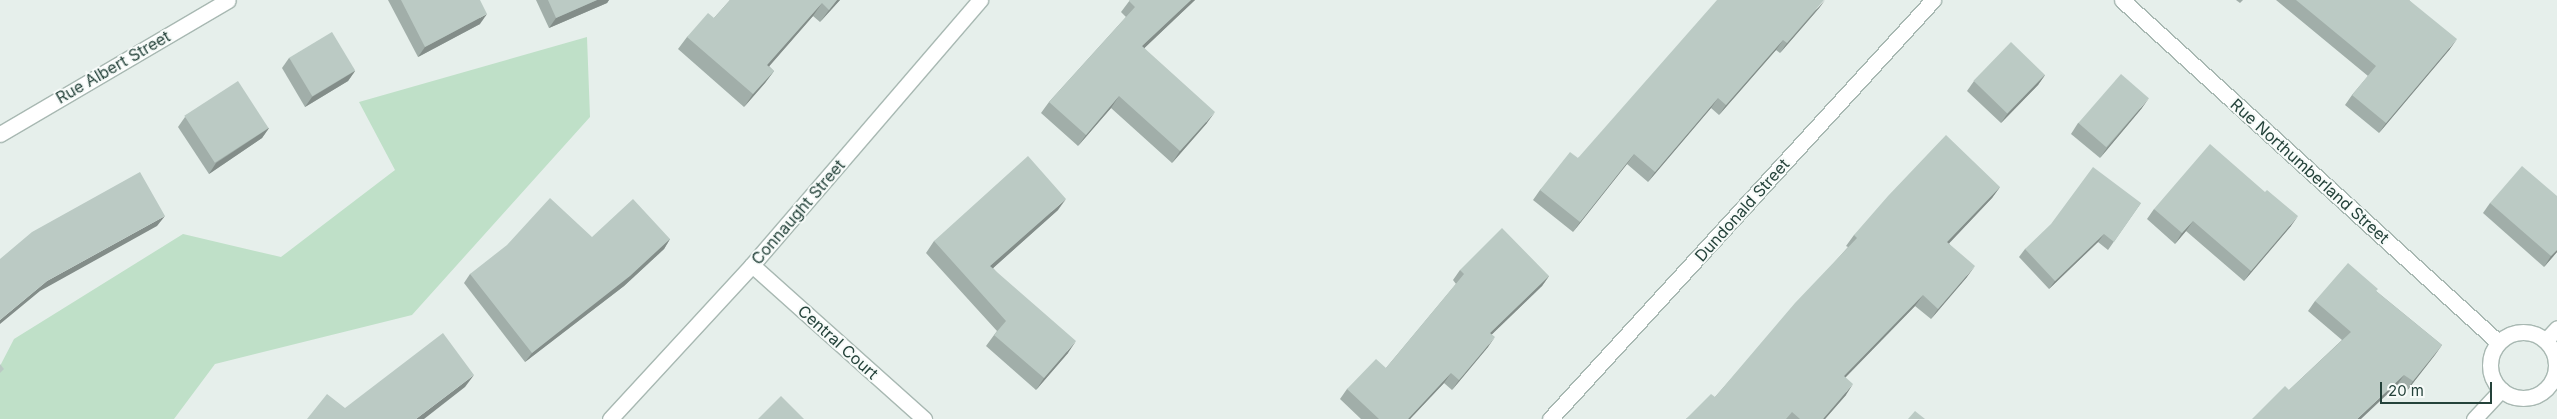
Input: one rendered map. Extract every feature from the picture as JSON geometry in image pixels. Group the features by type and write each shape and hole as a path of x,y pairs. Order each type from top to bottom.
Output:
{"street":[{"name":"Rue Albert Street","path":"0,134 228,0"},
{"name":"Connaught Street","path":"610,419 752,265 980,0"},
{"name":"Dundonald Street","path":"1550,419 1933,0"},
{"name":"Rue Northumberland Street","path":"2122,0 2498,342"},
{"name":"Central Court","path":"752,265 924,419"},
{"path":"2546,340 2557,328"},
{"path":"2527,331 2546,340 2556,357 2553,388 2532,397 2511,396 2501,390 2490,372 2491,356 2498,342 2506,336 2527,331"},
{"path":"2474,419 2501,390"}],"green space":[{"path":"587,37 590,117 412,315 215,364 174,419 0,419 0,366 14,339 183,234 281,257 395,170 359,102"}],"building":[{"path":"401,0 480,0 487,14 425,47"},
{"path":"548,0 597,0 556,18"},
{"path":"730,0 837,0 829,10 822,3 767,65 774,71 753,94 687,37 708,13 714,18"},
{"path":"1130,0 1191,0 1142,46 1215,112 1180,151 1119,96 1086,135 1049,102 1135,7"},
{"path":"1717,0 1824,0 1787,43 1783,40 1726,105 1718,98 1655,172 1634,154 1580,222 1540,190 1570,152 1578,158"},
{"path":"2296,0 2409,0 2457,39 2386,123 2352,95 2376,66"},
{"path":"332,32 355,71 312,96 289,58"},
{"path":"2011,42 2045,75 2007,113 1973,81"},
{"path":"2121,74 2149,98 2106,147 2078,123"},
{"path":"238,81 268,128 215,163 184,116"},
{"path":"1946,135 2000,187 1947,242 1975,266 1938,309 1923,295 1844,376 1853,384 1823,419 1800,419 1792,412 1786,419 1686,419 1711,394 1715,397 1795,303 1857,238 1854,235 1888,196"},
{"path":"2210,144 2265,192 2267,190 2298,216 2251,271 2193,221 2182,233 2154,209"},
{"path":"1028,156 1066,199 990,266 1076,341 1044,378 994,335 1006,321 934,241"},
{"path":"2522,166 2557,196 2557,250 2551,256 2490,203"},
{"path":"2093,167 2141,203 2114,242 2104,234 2055,281 2025,249 2051,224"},
{"path":"140,172 165,216 47,281 0,320 0,259 32,232"},
{"path":"550,198 592,237 633,199 670,239 630,276 532,353 470,274 507,245"},
{"path":"1502,228 1549,276 1490,333 1495,337 1459,380 1451,373 1408,419 1379,419 1347,389 1376,359 1386,368 1464,274 1460,270"},
{"path":"2348,263 2378,289 2376,291 2442,345 2413,381 2404,375 2357,419 2252,419 2285,386 2289,390 2351,332 2315,301"},
{"path":"443,333 474,375 416,419 307,419 327,394 345,408"},
{"path":"0,364 4,369 0,373"},
{"path":"781,396 804,419 758,419"},
{"path":"1915,411 1925,419 1908,419"}]}
